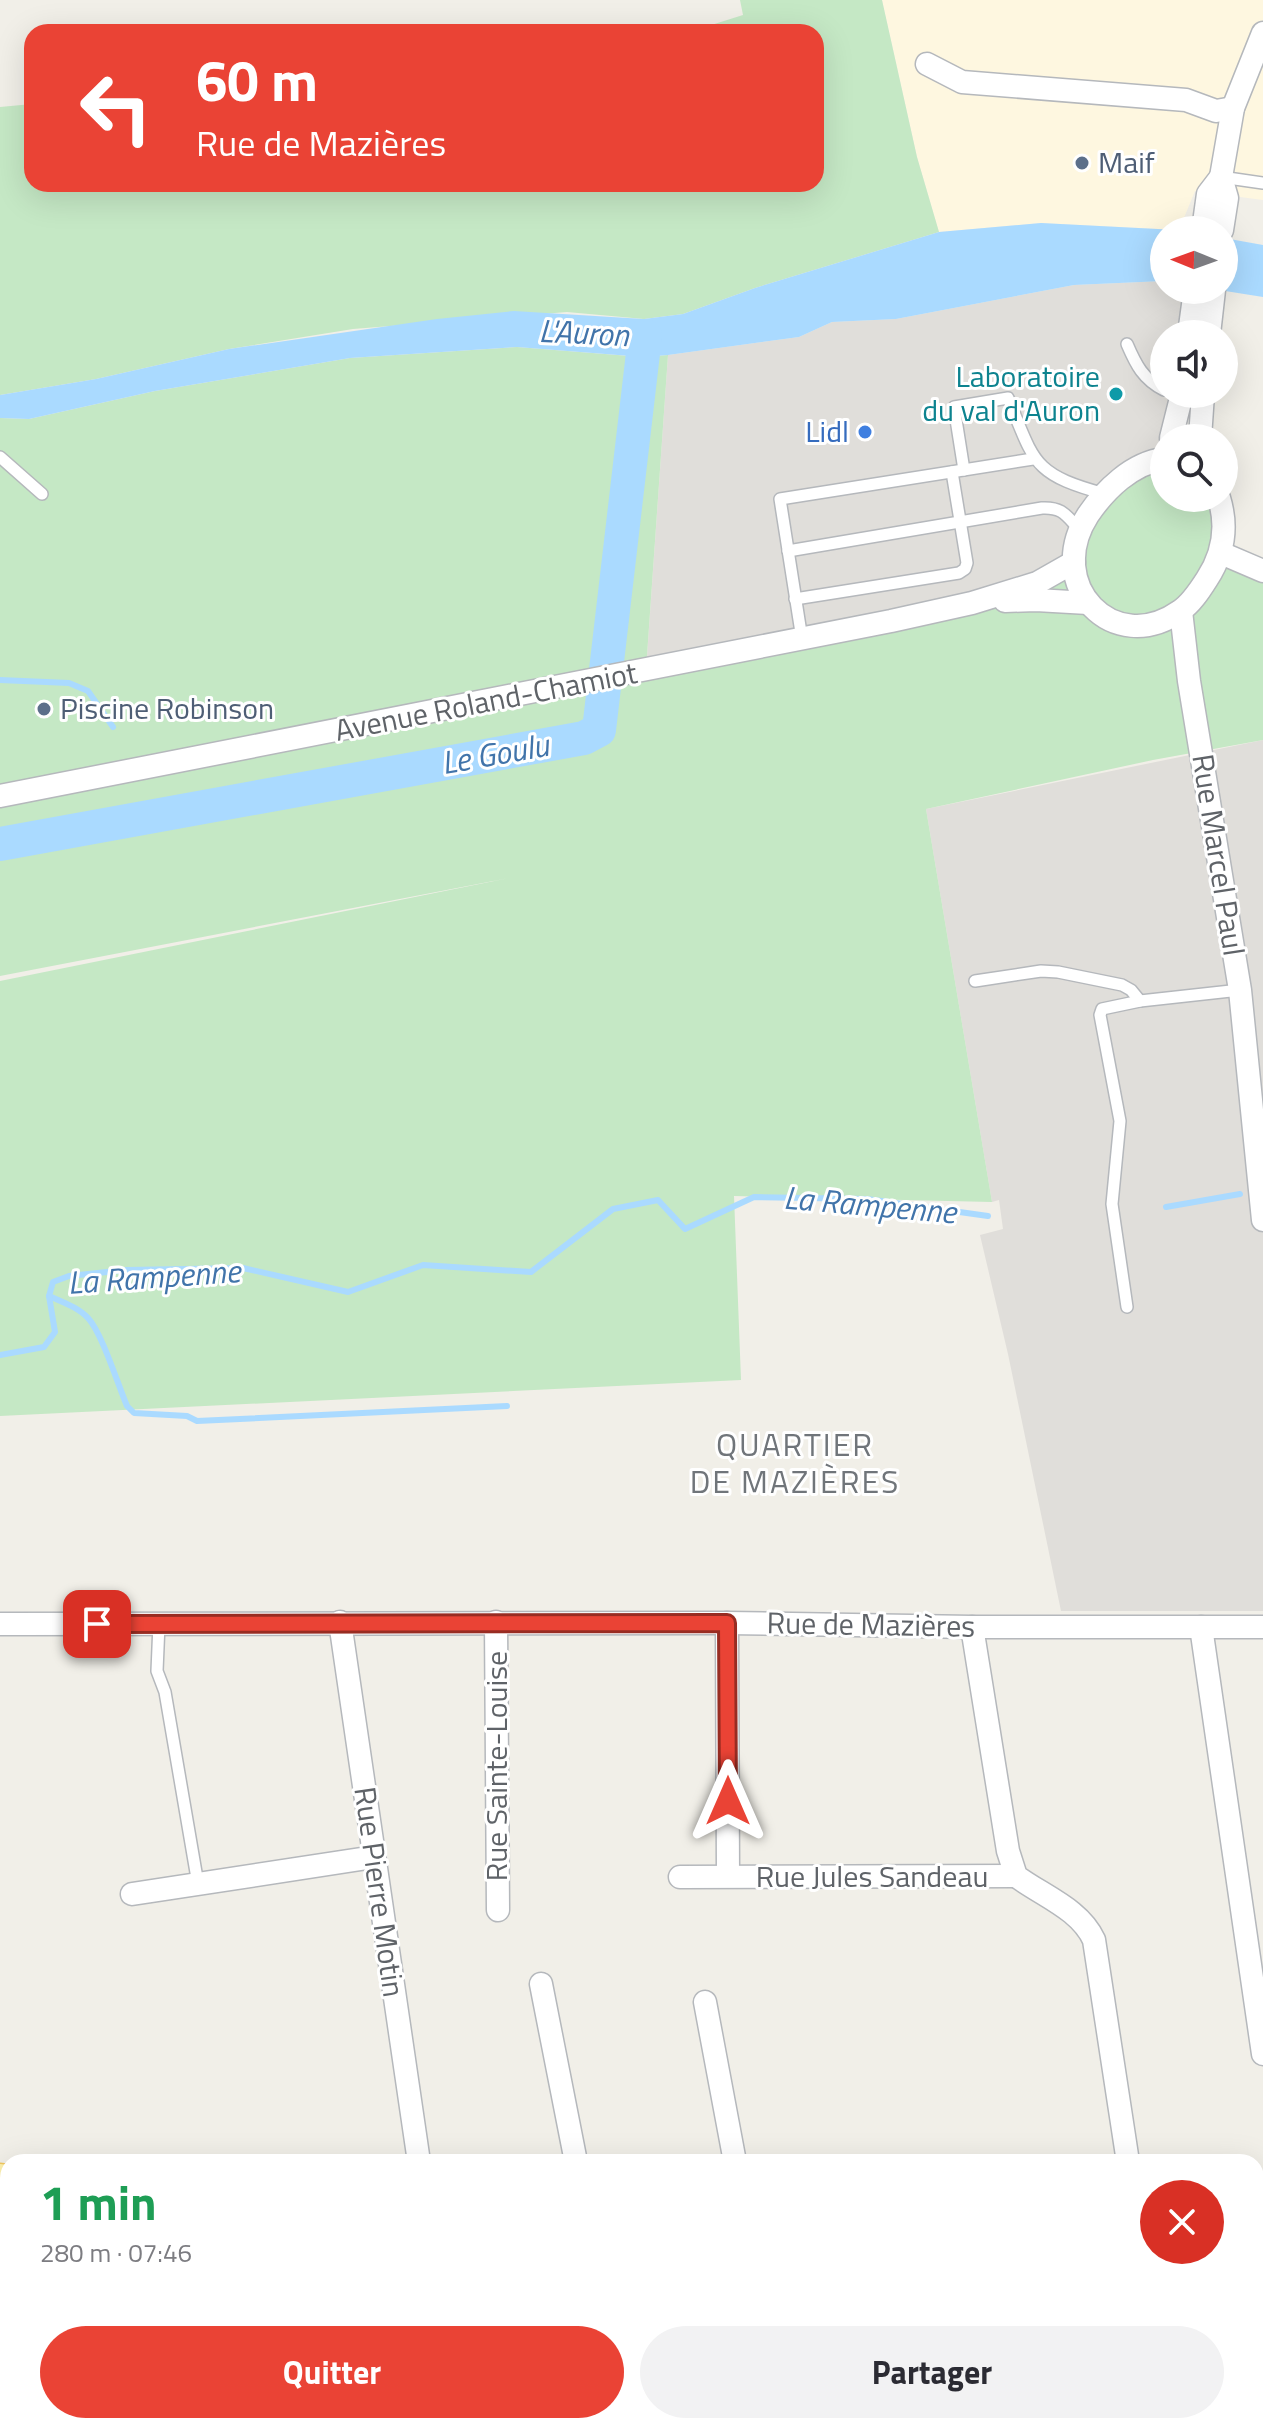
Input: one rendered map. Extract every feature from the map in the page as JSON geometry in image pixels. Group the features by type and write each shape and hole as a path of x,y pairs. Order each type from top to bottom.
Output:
{"street":[{"path":"1208,216 1218,189 1233,108 1263,33"},
{"path":"927,64 962,82 1186,100 1216,111 1233,108"},
{"path":"1218,189 1221,216"},
{"path":"1150,461 1122,478 1105,494 1079,529 1075,579 1080,594 1101,615 1116,621 1148,624 1181,611 1199,591 1221,553 1225,531 1222,512"},
{"path":"1221,553 1263,571"},
{"name":"Avenue Roland-Chamiot","path":"0,796 590,682 972,603 1037,583 1074,562"},
{"name":"Avenue Roland-Chamiot","path":"972,603 1036,600 1088,603"},
{"name":"Rue Marcel Paul","path":"1181,611 1189,681 1240,990 1263,1220"},
{"name":"Rue Marcel Paul","path":"1148,624 1166,636 1178,650 1189,681"},
{"name":"Rue Pierre Motin","path":"340,1622 418,2154"},
{"name":"Rue de Mazières","path":"0,1624 496,1622 1263,1627"},
{"name":"Rue Sainte-Louise","path":"496,1622 498,1910"},
{"name":"Rue Jules Sandeau","path":"727,1623 728,1876"},
{"path":"972,1627 1008,1851 1016,1876 1075,1914 1087,1925 1094,1940 1127,2154"},
{"path":"1201,1627 1263,2054"},
{"path":"132,1894 374,1857"},
{"name":"Rue Jules Sandeau","path":"680,1877 1016,1876"},
{"path":"541,1984 574,2154"},
{"path":"705,2002 734,2154"}],"lane":[{"path":"1218,189 1263,183"},
{"path":"1127,344 1142,374 1150,383"},
{"path":"795,599 959,573 965,569 967,563 960,522 954,407 1008,398 1033,459 1062,480 1105,494"},
{"path":"0,457 42,494"},
{"path":"802,639 780,499 1033,459"},
{"path":"788,551 1055,507 1079,529"},
{"path":"975,981 1041,971 1058,972 1122,985 1140,1001"},
{"path":"1127,1307 1112,1204 1120,1121 1100,1015 1102,1009 1140,1001 1240,990"},
{"path":"159,1624 157,1671 165,1692 198,1884"}],"shaded area":[{"path":"882,0 1263,0 1263,200 1195,191 1185,216 1150,216 1150,229 1041,223 939,232 917,157"},
{"path":"1150,282 1150,304 1193,304 1191,320 1150,320 1150,408 1176,408 1170,424 1150,424 1150,462 1074,548 1037,583 646,671 668,355 799,337 832,322 896,319 1074,285"},
{"path":"1263,740 1263,1611 1061,1611 980,1235 1003,1229 999,1200 992,1202 926,809"}],"green space":[{"path":"740,0 882,0 917,157 939,232 755,288 683,314 644,319 567,312 353,329 229,349 96,379 0,395 0,107 24,105 24,192 824,192 824,24 714,24 743,15"},
{"path":"517,347 642,357 668,355 646,670 891,621 1058,569 1099,498 1150,467 1150,512 1220,512 1221,553 1263,571 1263,740 1153,760 926,809 992,1202 734,1196 741,1380 0,1416 0,981 509,878 0,976 0,418 29,419 155,391 350,358"}],"water":[{"name":"L'Auron","path":"1041,223 1150,229 1150,282 1074,285 896,319 832,322 799,337 668,355 643,357 517,347 350,358 155,391 29,419 0,418 0,395 96,379 229,349 514,311 644,319 683,314 755,288 939,232"},
{"path":"1238,241 1263,245 1263,297 1238,293"}],"waterway":[{"name":"Le Goulu","path":"0,844 584,738 599,730 645,336"},
{"path":"0,680 69,683 88,691 113,727"},
{"name":"La Rampenne","path":"1166,1207 1240,1194"},
{"name":"La Rampenne","path":"0,1355 44,1347 55,1332 49,1296 53,1282 69,1276 126,1270 243,1268 348,1292 423,1265 531,1272 613,1209 658,1200 685,1229 754,1197 867,1199 988,1216"},
{"path":"49,1296 70,1305 88,1318 104,1347 127,1406 134,1413 187,1416 197,1421 507,1406"}],"place":[{"name":"Maif","path":"1082,163"},
{"name":"Laboratoire du val d'Auron","path":"1116,394"},
{"name":"Lidl","path":"865,432"},
{"name":"Piscine Robinson","path":"44,709"}],"district":[{"name":"QUARTIER DE MAZIÈRES","path":"795,1464"}],"route":[{"path":"97,1624 727,1623 728,1801"}]}
